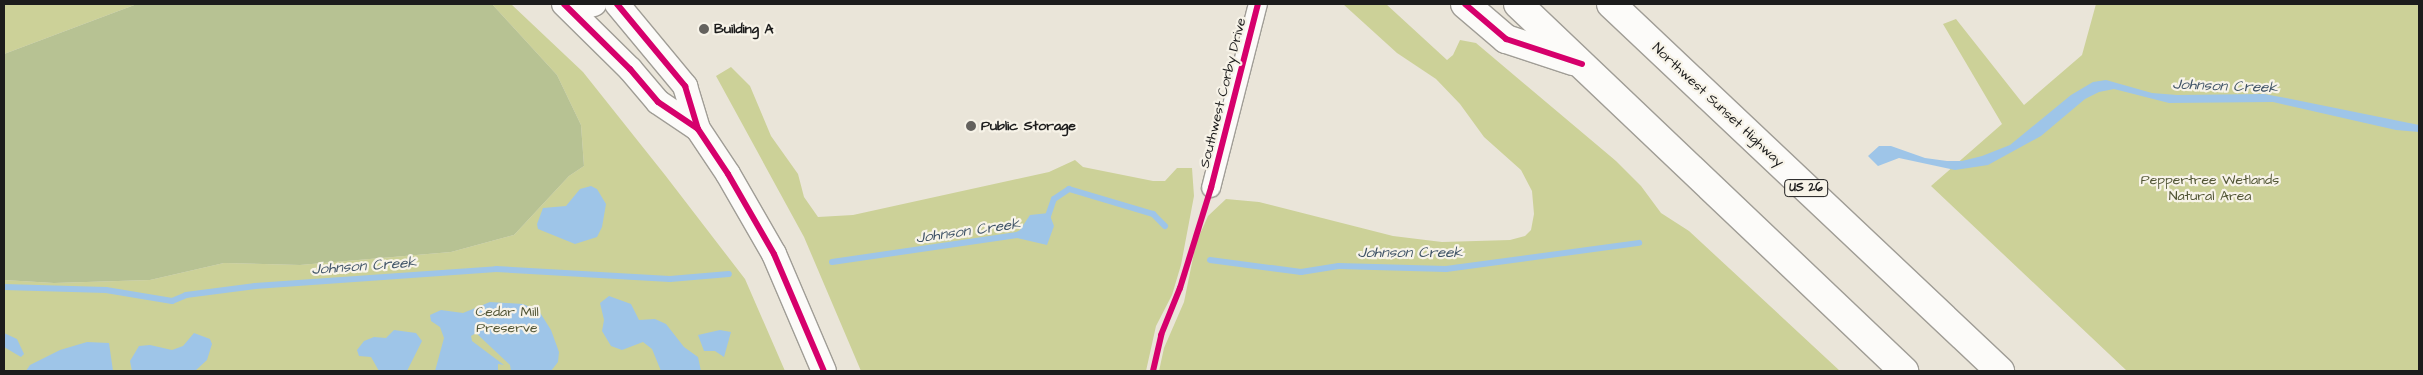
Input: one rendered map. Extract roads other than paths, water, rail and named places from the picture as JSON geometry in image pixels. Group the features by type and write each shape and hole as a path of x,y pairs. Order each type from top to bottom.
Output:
{"highway":[{"path":"1465,4 1506,39 1582,64"},
{"path":"1518,4 1904,371"},
{"name":"Northwest Sunset Highway","path":"1611,4 2000,371"}],"main road":[{"path":"567,7 594,4"},
{"path":"617,4 685,86 698,130 728,174 774,254 824,371"},
{"path":"567,7 658,102 698,130"}],"street":[{"name":"Southwest Corby Drive","path":"1211,188 1258,4"}],"water":[{"path":"2106,80 2152,93 2177,95 2264,94 2419,125 2419,132 2396,130 2273,102 2169,103 2114,89 2099,92 2085,99 2041,136 1988,165 1955,170 1899,158 1878,166 1868,156 1879,146 1891,146 1925,158 1947,161 1962,161 1982,156 2010,145 2071,95 2093,82"},
{"path":"591,186 597,189 606,204 602,227 597,237 575,244 538,229 537,224 543,208 566,206 580,189"},
{"path":"1049,213 1054,226 1047,245 1009,236 1020,230 1030,215"},
{"path":"609,296 631,304 639,320 655,319 666,324 684,347 698,357 701,371 661,371 652,349 643,342 622,350 611,346 602,331 604,320 600,303"},
{"path":"490,302 523,304 539,311 551,330 559,352 558,362 551,371 511,371 510,365 476,333 471,336 472,341 504,365 498,364 498,371 435,371 444,338 440,327 431,321 430,315 441,310 463,313"},
{"path":"394,330 416,333 422,341 407,371 379,371 371,357 359,356 357,350 364,341 374,337 386,338"},
{"path":"720,330 731,332 724,357 715,351 704,351 698,335"},
{"path":"4,333 17,339 24,354 21,357 4,347"},
{"path":"194,333 210,339 212,344 207,360 195,371 132,371 130,361 139,346 150,345 172,350 183,346"},
{"path":"87,342 109,343 113,371 26,371 30,365 60,350"}],"waterway":[{"name":"Johnson Creek","path":"1047,219 1054,199 1069,189 1153,214 1165,226"},
{"name":"Johnson Creek","path":"832,262 1017,235"},
{"name":"Johnson Creek","path":"1210,260 1301,272 1339,266 1446,269 1639,243"},
{"name":"Johnson Creek","path":"4,287 106,290 172,301 186,295 255,286 496,269 670,279 729,274"}],"place":[{"name":"Building A","path":"704,29"},
{"name":"Public Storage","path":"971,126"}],"park label":[{"name":"Peppertree Wetlands Natural Area","path":"2210,188"},
{"name":"Cedar Mill Preserve","path":"507,320"}]}
